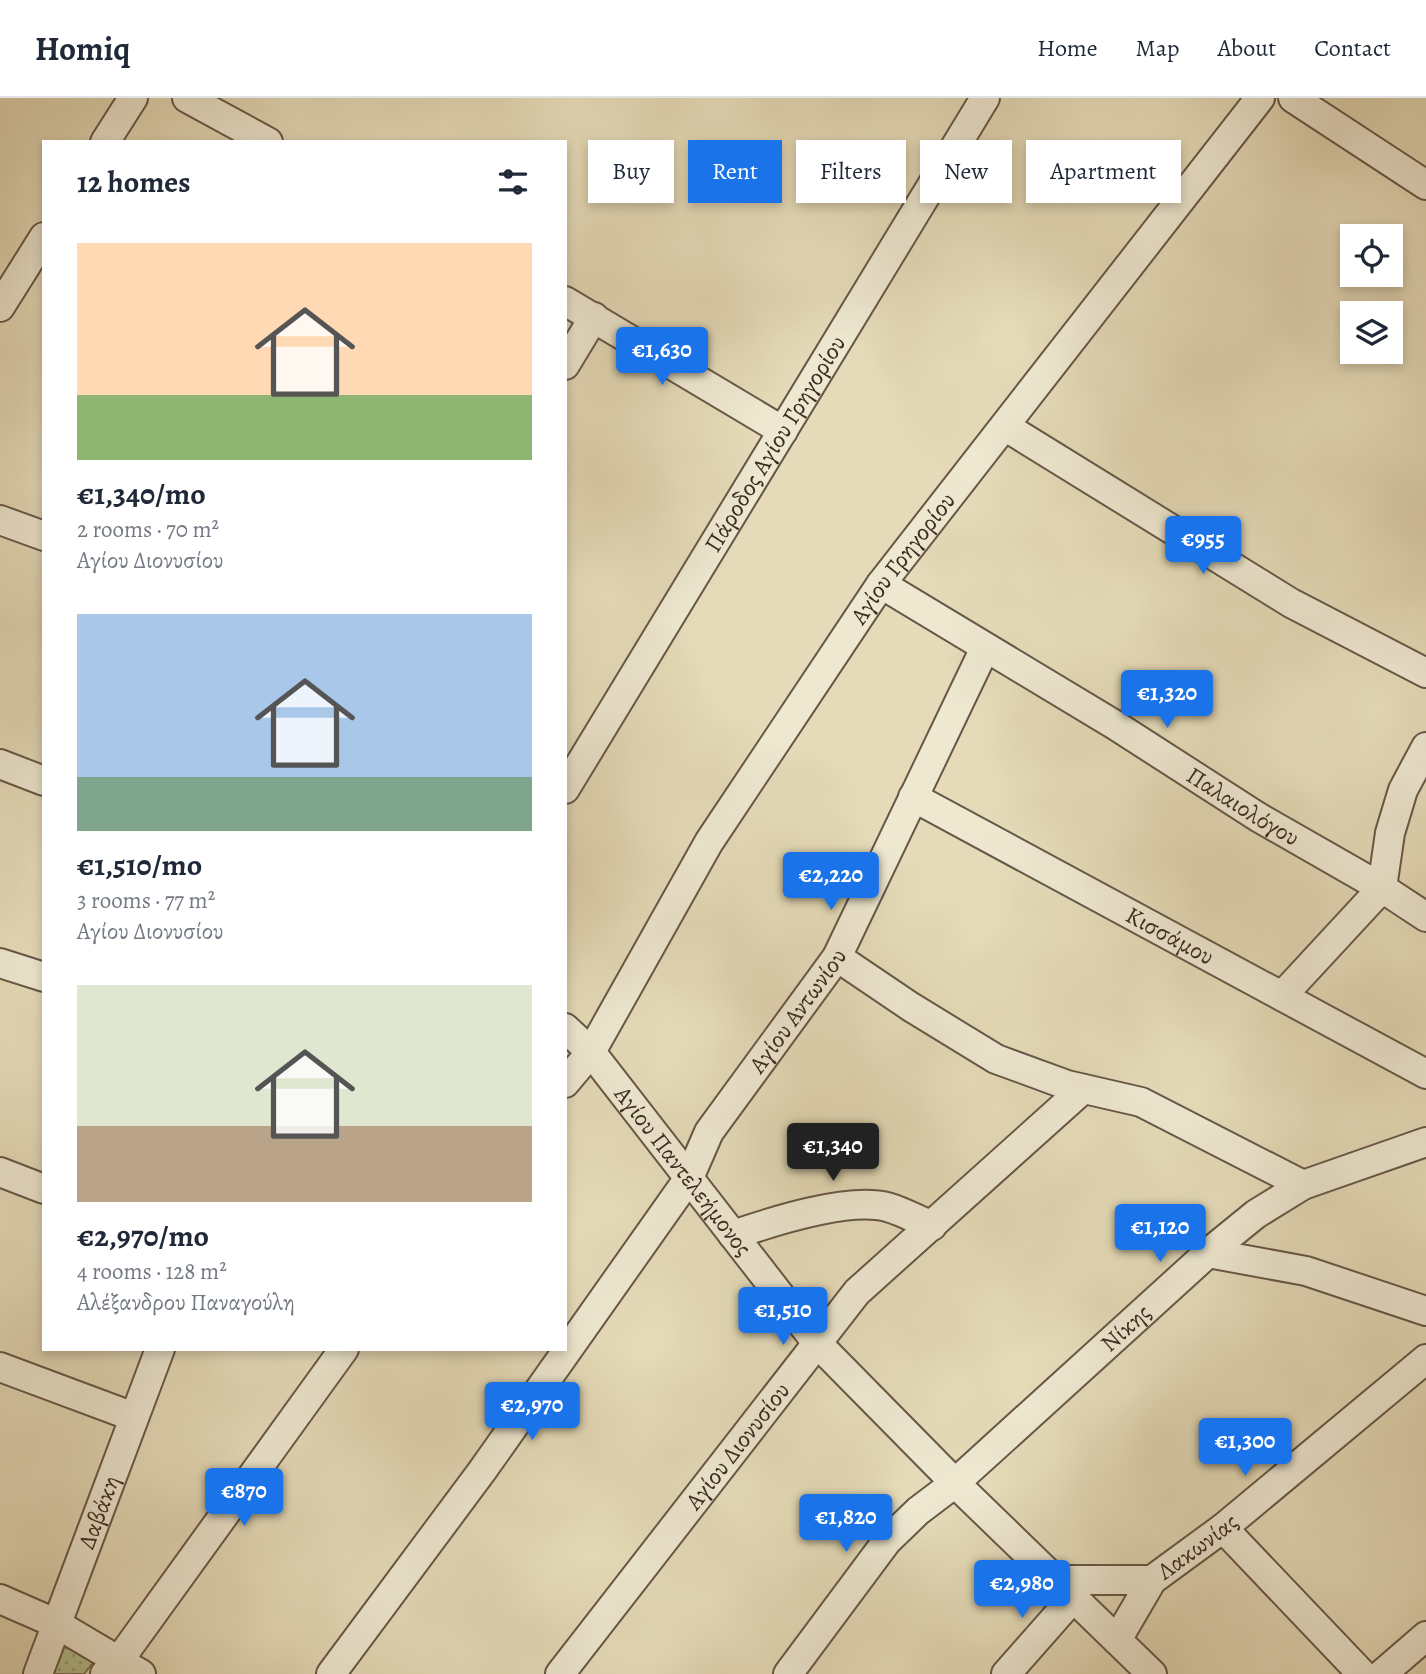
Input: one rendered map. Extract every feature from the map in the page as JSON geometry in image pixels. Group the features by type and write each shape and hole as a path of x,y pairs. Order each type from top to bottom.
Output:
{"street":[{"path":"106,140 133,98"},
{"path":"187,98 264,140"},
{"name":"Πάροδος Αγίου Γρηγορίου","path":"567,786 985,98"},
{"name":"Αγίου Γρηγορίου","path":"567,1081 591,1052 709,842 881,584 1260,98"},
{"path":"1293,98 1426,185"},
{"path":"0,307 41,248"},
{"path":"567,302 783,431"},
{"path":"567,362 594,317"},
{"path":"1006,427 1291,603 1426,673"},
{"path":"0,520 41,530"},
{"name":"Παλαιολόγου","path":"881,584 1115,725 1258,817 1382,888 1426,917"},
{"name":"Αγίου Αντωνίου","path":"567,1350 689,1178 709,1132 837,957 985,648"},
{"path":"1282,996 1382,888 1390,833 1403,790 1426,747"},
{"path":"0,764 42,780"},
{"name":"Κισσάμου","path":"913,797 1426,1074"},
{"path":"837,957 911,1007 996,1059 1083,1089 1141,1102 1303,1185"},
{"path":"0,963 42,976"},
{"name":"Αγίου Παντελεήμονος","path":"567,1030 591,1052 817,1343 955,1483 1152,1674"},
{"name":"Αγίου Διονυσίου","path":"560,1674 857,1292 1083,1089"},
{"name":"Νίκης","path":"788,1674 887,1541 918,1511 955,1483 1208,1253 1256,1214 1303,1185 1426,1142"},
{"path":"0,1172 42,1188"},
{"path":"733,1235 774,1220 834,1208 885,1207 932,1226"},
{"path":"1208,1253 1306,1271 1426,1311"},
{"name":"Δαβάκη","path":"38,1674 159,1351"},
{"path":"0,1599 55,1623 122,1669 343,1351"},
{"name":"Αγίου Αντωνίου","path":"331,1674 566,1351"},
{"name":"Λακωνίας","path":"1117,1640 1153,1580 1223,1528 1426,1359"},
{"path":"0,1367 134,1417"},
{"path":"1223,1528 1362,1674"},
{"path":"1006,1674 1064,1589 1153,1580"},
{"path":"1381,1674 1426,1636"}],"green space":[{"path":"66,1640 95,1660 84,1674 52,1674"}]}
